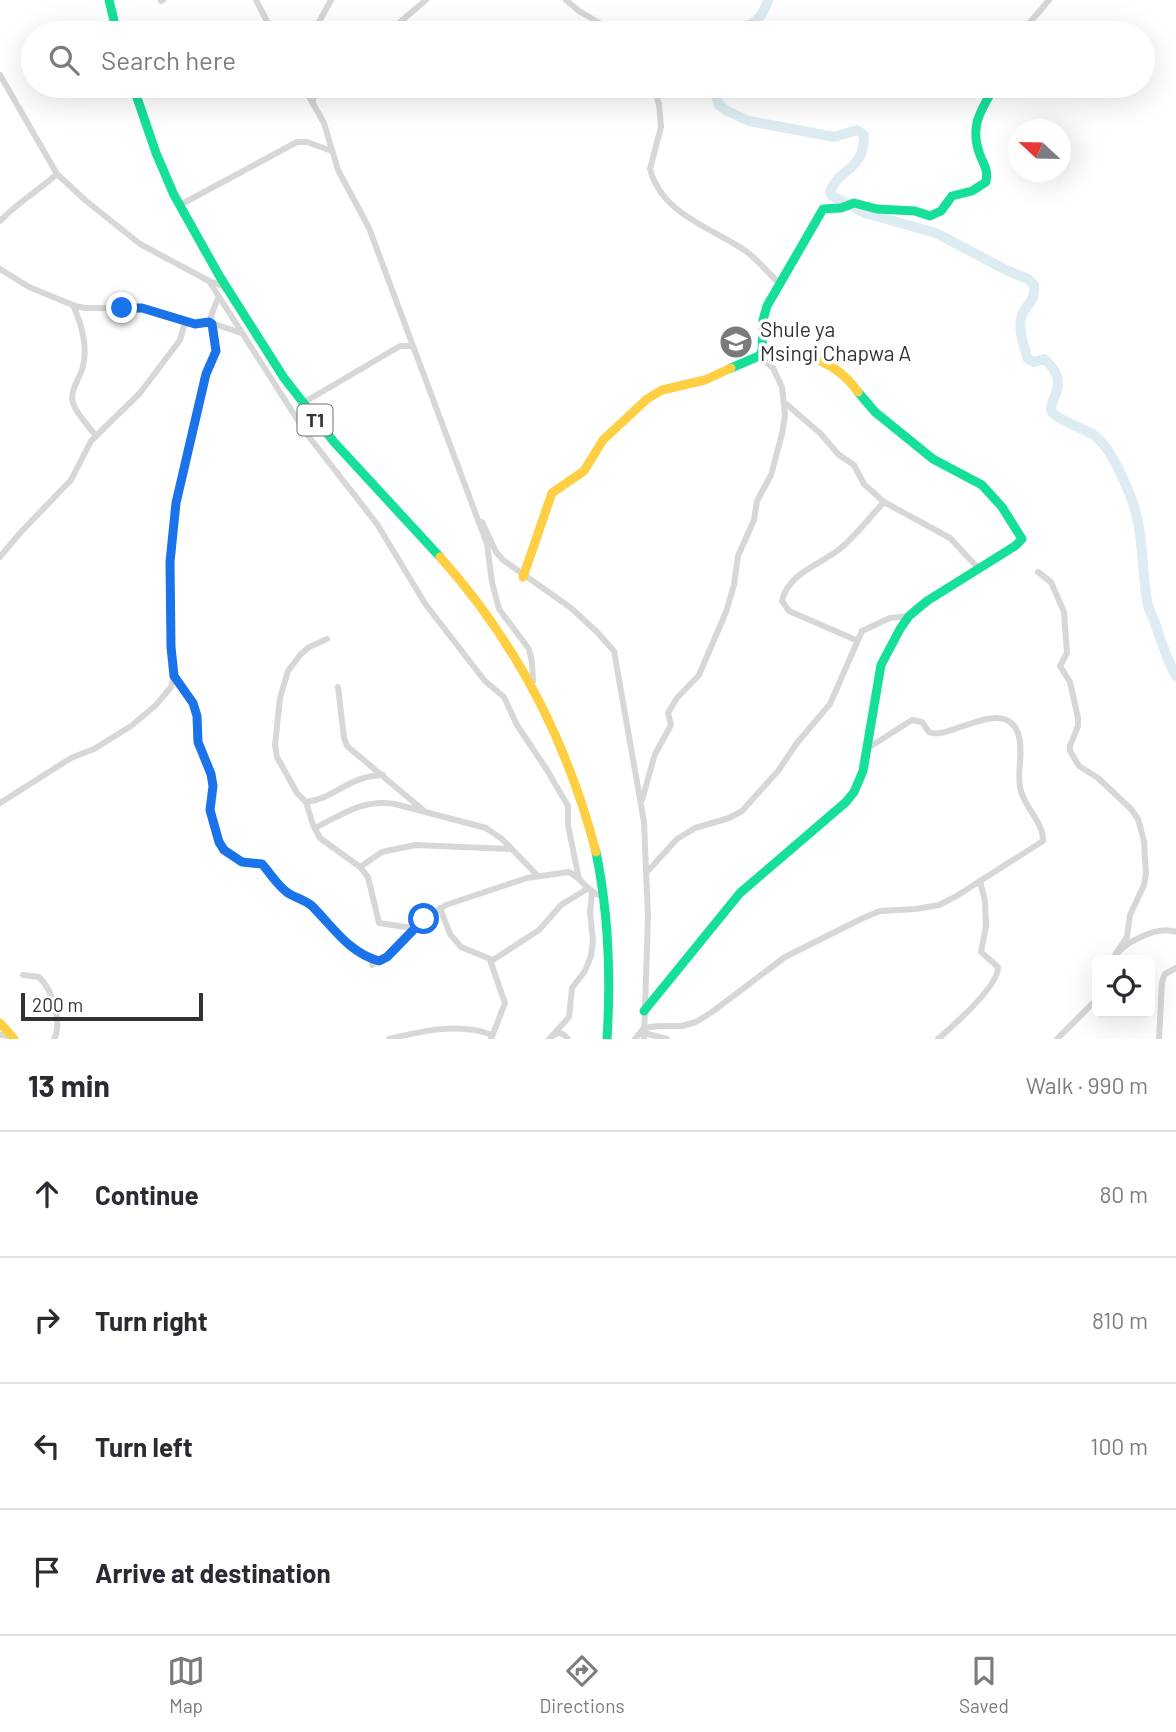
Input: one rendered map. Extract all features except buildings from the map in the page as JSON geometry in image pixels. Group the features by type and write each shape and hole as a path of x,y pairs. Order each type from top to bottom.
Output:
{"main road":[{"path":"109,0 114,21"},
{"name":"T1","path":"137,98 163,172 180,205 226,287 303,403 460,581 508,644 551,720 589,824 603,897 609,938 607,1039"},
{"path":"762,352 763,319 778,282 822,209 841,208 854,203 877,209 915,211 930,216 941,211 952,195 981,187 986,182 988,170 978,156 978,115 989,98"},
{"path":"523,577 548,500 552,494 584,471 603,440 628,415 662,390 705,380 762,352 808,357 834,366 886,421 934,459 988,490 1015,525 1021,538 1015,546 939,593 909,616 881,665 868,748 863,771 854,792 846,802 740,893 644,1011"},
{"path":"0,1023 13,1037"}],"street":[{"path":"256,0 267,21"},
{"path":"320,21 331,0"},
{"path":"401,21 426,0"},
{"path":"566,0 596,21"},
{"path":"1031,21 1049,0"},
{"path":"0,75 57,174 129,237 209,281 226,287"},
{"path":"657,98 661,127 650,165 651,174 663,194 686,216 749,254 778,282"},
{"path":"313,100 324,123 338,170 369,228 475,509 487,544 499,609 528,649 533,670 533,687"},
{"path":"180,205 297,142 307,142 332,151"},
{"path":"0,221 19,202 57,174"},
{"path":"0,269 29,287 73,305 85,308 142,308 185,322 195,324 206,321 241,333"},
{"path":"209,281 306,433 383,532 426,605 485,681 503,697 517,725 568,806 568,825 579,879"},
{"path":"0,803 71,758 94,749 131,726 166,695 174,676 170,636 171,550 179,486 206,374 216,351 212,310 218,298"},
{"path":"73,305 79,318 85,350 84,365 72,401 96,436"},
{"path":"0,558 71,480 89,443 140,393 180,340 185,322"},
{"path":"303,403 400,346 412,346"},
{"path":"641,804 655,754 671,725 668,713 677,698 699,675 730,601 738,556 754,520 757,500 771,475 782,434 785,403 782,387 762,352"},
{"path":"785,403 853,465 864,484 884,502 950,538 979,569"},
{"path":"856,640 789,611 782,601 783,595 798,577 843,547 884,502"},
{"path":"475,509 496,552 523,577 571,608 614,651 641,804 648,917 644,1033"},
{"path":"1038,572 1051,582 1064,612 1067,653 1060,666 1072,689 1078,726 1070,751 1079,766 1098,778 1131,809 1138,819 1144,841 1144,885 1130,915 1127,937 1116,955"},
{"path":"646,873 677,839 695,828 729,818 742,811 778,771 797,743 830,704 862,631 877,622 909,616"},
{"path":"327,639 309,647 288,671 279,698 275,745 277,757 306,802 320,838 360,867 370,881 379,923 413,928"},
{"path":"174,676 190,697 196,712 198,742 211,774 211,816 221,848 242,862 262,864 277,884 307,902 331,930 364,956 379,961"},
{"path":"338,687 345,743 424,811"},
{"path":"635,1039 658,1026 681,1026 696,1022 785,957 863,918 880,911 939,905 1043,841 1042,830 1024,803 1020,784 1022,754 1017,730 1010,722 987,719 932,734 922,722 912,720 868,748"},
{"path":"306,802 316,800 357,779 383,775"},
{"path":"315,828 360,805 390,803 486,828 496,834 538,876"},
{"path":"360,867 382,852 427,843 511,849"},
{"path":"372,965 394,951 413,928 440,908 515,881 569,872 590,891 603,897"},
{"path":"937,1039 984,993 999,973 998,967 981,953 986,926 985,901 980,881"},
{"path":"440,908 450,934 461,947 490,960 499,958 532,936 549,922 561,905 590,891"},
{"path":"550,1037 569,1017 572,988 585,971 590,956 593,941 590,891"},
{"path":"1118,955 1155,930 1168,929 1176,932"},
{"path":"389,1039 451,1029 479,1031 492,1037 505,1007 505,997 490,960"},
{"path":"1159,1039 1162,982 1165,974 1176,968"},
{"path":"23,975 39,977 49,991 57,1024 54,1039"},
{"path":"1057,1039 1092,1004"},
{"path":"550,1037 560,1033 568,1039"},
{"path":"644,1033 667,1039"},
{"path":"0,1035 13,1037"}],"waterway":[{"path":"756,21 768,0"},
{"path":"717,98 719,105 727,111 749,121 834,137 857,130 864,135 860,156 834,184 830,192 832,196 865,213 936,233 1028,279 1034,285 1032,299 1024,310 1020,325 1028,359 1034,362 1044,359 1057,376 1052,412 1094,435 1106,447 1120,471 1138,521 1148,604 1176,676"}],"traffic: fast":[{"path":"109,0 114,21"},
{"path":"137,98 174,195 220,277 284,378 334,442 440,557"},
{"path":"731,368 759,356 762,351 763,320 767,306 823,209 841,208 854,203 877,209 915,211 930,216 941,211 952,196 972,191 986,182 986,171 977,145 976,127 988,98"},
{"path":"644,1011 740,893 846,802 854,792 863,771 881,665 909,616 927,601 1022,539 1002,507 982,485 933,459 875,412 858,392"},
{"path":"596,852 608,945 607,1039"}],"traffic: slow":[{"path":"765,349 805,356 828,365 839,371 858,392"},
{"path":"523,577 552,493 584,471 603,440 647,399 662,390 705,380 731,368"},
{"path":"440,557 493,624 536,695 570,771 596,852"},
{"path":"0,1023 14,1039"}],"place":[{"name":"Shule ya Msingi Chapwa A","path":"736,342"}],"route":[{"path":"122,308 142,308 185,322 201,324 206,321 212,324 216,351 206,374 179,486 169,584 174,676 190,697 196,712 198,742 211,774 213,786 210,810 220,845 246,864 262,864 277,884 307,902 331,930 369,958 379,961 387,957 424,919"}]}
